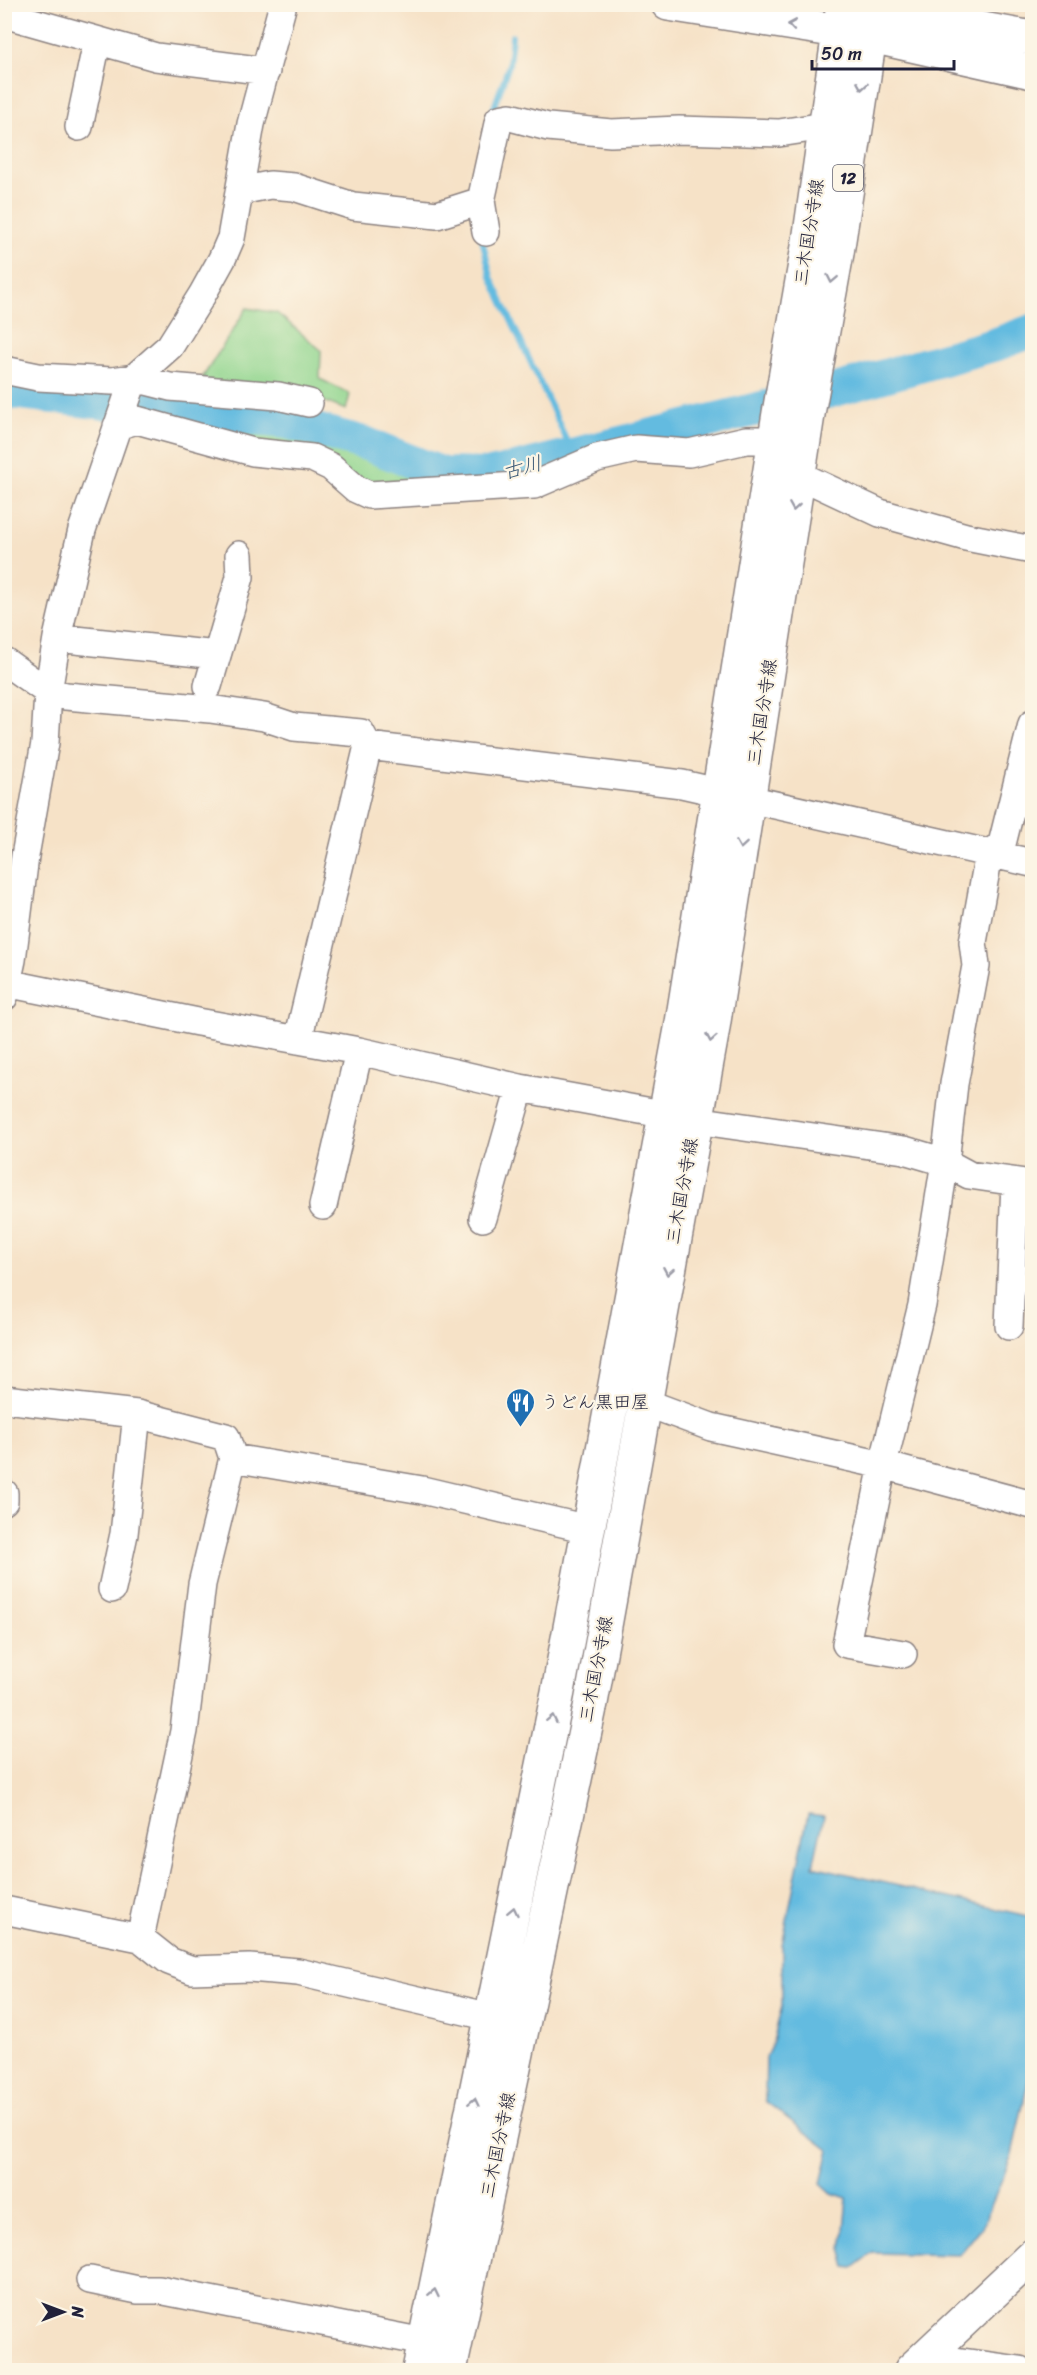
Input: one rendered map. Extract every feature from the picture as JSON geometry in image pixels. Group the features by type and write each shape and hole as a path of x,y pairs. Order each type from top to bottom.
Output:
{"main road":[{"path":"668,4 859,15 1032,38"},
{"path":"859,15 1032,72"},
{"name":"三木国分寺線","path":"733,797 799,475 794,410 804,349 809,241 825,126 859,15"},
{"name":"三木国分寺線","path":"804,349 837,253 859,15"},
{"name":"三木国分寺線","path":"421,2356 558,1692 588,1529 680,1117 712,1034 733,797 775,447 794,410"},
{"name":"三木国分寺線","path":"450,2370 591,1703 644,1402 680,1117"},
{"path":"919,2363 1032,2256"}],"street":[{"path":"283,4 251,124 231,238 207,286 170,346 132,384 82,530 57,638 48,692 45,743 15,854 12,960 5,990 359,1051 520,1088 680,1117 904,1150 945,1162 969,1175 1024,1184 1009,1326"},
{"path":"4,14 156,57 266,70"},
{"path":"79,127 97,42"},
{"path":"486,232 473,203 499,119 510,117 548,127 611,134 679,130 778,134 825,126"},
{"path":"240,190 270,184 294,187 353,206 437,215 473,203"},
{"path":"4,370 38,377 112,381 278,396 309,403"},
{"path":"119,420 137,420 253,452 312,458 331,467 356,489 369,495 534,485 597,458 636,449 689,453 746,440 759,440 775,447 799,475 880,513 966,537 1032,550"},
{"path":"208,686 240,577 239,555"},
{"path":"57,638 217,655"},
{"path":"4,661 48,692 66,696 210,710 264,717 294,727 361,734 368,746 298,1040"},
{"path":"903,1654 846,1644 884,1465 922,1305 945,1162 954,1084 976,966 973,942 989,855 1002,844 1032,724"},
{"path":"368,746 682,784 989,855 1032,862"},
{"path":"323,1206 359,1051"},
{"path":"483,1218 520,1088"},
{"path":"4,1399 137,1414 226,1437 232,1458 202,1584 184,1731 140,1938"},
{"path":"644,1402 711,1426 884,1465 1032,1505"},
{"path":"112,1589 124,1534 137,1414"},
{"path":"232,1458 422,1490 588,1529"},
{"path":"4,1493 4,1501"},
{"path":"4,1910 140,1938 169,1961 192,1970 249,1968 298,1972 491,2017"},
{"path":"90,2280 138,2290 159,2290 421,2356"},
{"path":"919,2363 1020,2370"}],"green space":[{"path":"247,308 277,313 321,350 320,379 350,394 346,410 315,398 199,383"},
{"path":"279,426 302,430 416,477 411,489 371,489 202,427"}],"water":[{"path":"808,1814 824,1816 813,1866 1032,1917 1032,2064 1012,2154 982,2227 959,2255 873,2253 853,2268 846,2267 842,2252 847,2198 832,2193 821,2183 829,2150 765,2101 766,2057 773,2042 782,2006 782,1945"}],"waterway":[{"path":"492,113 509,65 512,36"},
{"path":"482,238 491,277 574,456"},
{"name":"古川","path":"4,391 287,422 367,444 443,474 491,475 835,390 997,344 1032,331"}],"place":[{"name":"うどん黒田屋","path":"520,1428"}]}
